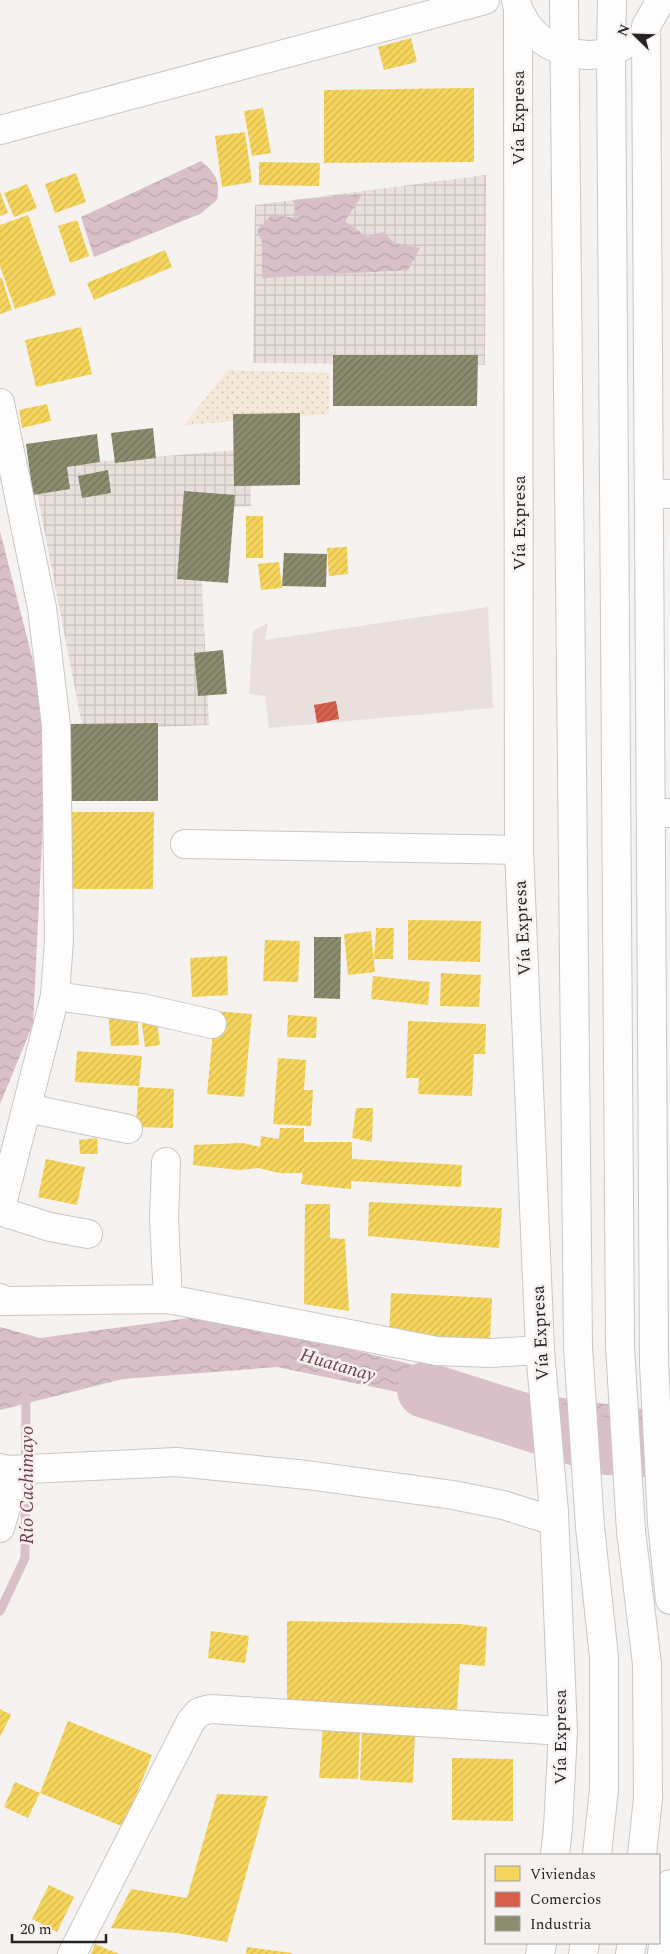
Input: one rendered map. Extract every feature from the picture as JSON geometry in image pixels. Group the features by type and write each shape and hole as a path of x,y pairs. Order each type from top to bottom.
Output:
{"main road":[{"path":"0,130 485,0"},
{"name":"Vía Expresa","path":"564,0 578,1348 590,1527 604,1658 604,1789 597,1854"},
{"path":"612,0 620,1346 631,1531 647,1664 648,1798 642,1854"},
{"path":"517,5 529,27 544,42 564,51 586,56 611,52 630,42 646,26 657,7 658,0"},
{"name":"Vía Expresa","path":"517,5 518,850 540,1355 554,1516 563,1731 555,1854"},
{"path":"646,26 659,493 659,1361 665,1534 670,1600"},
{"path":"0,403 42,608 56,725 59,940 55,996 0,1212 50,1227 88,1234"},
{"path":"185,844 518,850"},
{"path":"55,996 142,1008 212,1024"},
{"path":"27,1108 128,1129"},
{"path":"166,1162 164,1219 168,1299"},
{"path":"0,1298 4,1301 168,1299 437,1351 540,1355"},
{"path":"0,1528 8,1501 4,1469 185,1463 307,1475 453,1495 554,1516"},
{"path":"72,1954 190,1721 199,1712 210,1709 563,1731"},
{"path":"662,1954 670,1884"}],"shaded area":[{"path":"486,175 485,365 253,363 255,205"},
{"path":"228,370 329,373 329,414 184,425"},
{"path":"250,449 251,506 198,509 209,725 83,730 32,467"},
{"path":"488,607 493,708 269,728 265,696 249,694 253,631 268,623 265,640"}],"water":[{"path":"201,161 216,178 218,187 217,200 200,214 94,257 81,217"},
{"path":"363,194 345,221 367,237 383,232 395,243 420,248 408,270 262,278 262,242 257,230 271,215 297,218 293,200"},
{"path":"0,531 48,720 33,1024 0,1104"},
{"path":"212,1315 527,1393 670,1413 670,1449 277,1367 123,1379 0,1410 0,1327 40,1338"}],"building: Viviendas":[{"path":"411,38 417,62 384,70 378,47"},
{"path":"474,88 474,162 324,163 324,90"},
{"path":"263,108 271,153 252,156 244,111"},
{"path":"245,132 252,182 222,187 215,136"},
{"path":"259,162 320,163 319,186 259,185"},
{"path":"76,173 86,202 55,213 45,184"},
{"path":"27,184 37,208 14,217 4,193"},
{"path":"0,192 8,213 0,216"},
{"path":"28,215 56,295 15,309 0,266 0,225"},
{"path":"77,220 89,256 70,263 58,226"},
{"path":"165,250 172,267 94,300 87,283"},
{"path":"0,278 2,278 12,310 0,314"},
{"path":"81,327 92,374 36,387 25,340"},
{"path":"47,404 51,421 22,428 19,410"},
{"path":"246,516 263,516 263,558 246,558"},
{"path":"347,547 348,574 329,576 327,548"},
{"path":"279,562 282,588 261,590 258,564"},
{"path":"70,812 154,812 153,889 70,889"},
{"path":"408,920 481,921 480,962 408,960"},
{"path":"376,928 394,928 393,959 374,959"},
{"path":"371,931 375,972 348,975 344,934"},
{"path":"265,940 300,941 298,982 263,981"},
{"path":"227,956 228,995 192,997 190,958"},
{"path":"441,973 481,975 479,1007 440,1006"},
{"path":"373,976 430,982 428,1005 371,999"},
{"path":"137,1009 139,1045 111,1046 108,1011"},
{"path":"215,1011 252,1014 244,1097 207,1094"},
{"path":"156,1015 160,1045 145,1047 141,1017"},
{"path":"288,1015 317,1017 316,1038 287,1037"},
{"path":"408,1021 486,1024 485,1054 474,1054 472,1096 418,1094 419,1078 406,1078"},
{"path":"77,1051 142,1056 139,1086 75,1082"},
{"path":"278,1058 306,1060 304,1090 313,1090 311,1126 273,1124"},
{"path":"138,1087 174,1089 173,1128 136,1127"},
{"path":"356,1108 373,1108 372,1142 352,1138"},
{"path":"280,1128 304,1128 304,1142 352,1142 352,1159 462,1165 461,1187 351,1181 351,1189 301,1184 303,1173 279,1173 258,1168 238,1170 193,1165 194,1145 243,1143 260,1147 261,1136 279,1139"},
{"path":"97,1138 98,1154 80,1154 79,1140"},
{"path":"46,1159 85,1167 77,1205 38,1197"},
{"path":"369,1202 502,1208 499,1248 368,1236"},
{"path":"305,1204 330,1204 330,1238 345,1239 349,1311 304,1304"},
{"path":"391,1293 492,1298 490,1341 389,1336"},
{"path":"287,1621 459,1624 487,1627 485,1666 460,1664 457,1710 287,1703"},
{"path":"211,1631 249,1636 245,1663 208,1658"},
{"path":"0,1709 11,1715 0,1737"},
{"path":"68,1721 152,1755 124,1827 40,1793"},
{"path":"323,1725 360,1729 358,1779 319,1778"},
{"path":"362,1730 415,1732 413,1783 360,1780"},
{"path":"452,1758 513,1759 513,1821 452,1820"},
{"path":"15,1782 40,1793 28,1818 4,1807"},
{"path":"217,1794 268,1796 227,1942 176,1933 111,1928 131,1889 187,1898"},
{"path":"49,1885 74,1897 57,1932 32,1919"},
{"path":"95,1944 119,1954 91,1954"},
{"path":"247,1947 292,1953 292,1954 246,1954"}],"building: Comercios":[{"path":"336,701 339,719 317,723 314,705"}],"building: Industria":[{"path":"333,355 478,355 477,406 333,406"},
{"path":"300,413 300,485 234,486 233,414"},
{"path":"153,428 156,458 115,463 111,433"},
{"path":"97,434 100,462 67,467 70,489 33,495 26,444"},
{"path":"108,470 111,493 82,498 78,476"},
{"path":"184,491 235,495 228,583 177,579"},
{"path":"284,553 327,554 326,587 282,586"},
{"path":"223,650 227,694 198,696 194,653"},
{"path":"158,723 158,801 68,801 68,724"},
{"path":"314,937 341,937 340,999 314,998"}],"waterway":[{"name":"Huatanay","path":"425,1390 606,1447 670,1450"},
{"name":"Río Cachimayo","path":"0,1611 25,1558 26,1392"}]}
